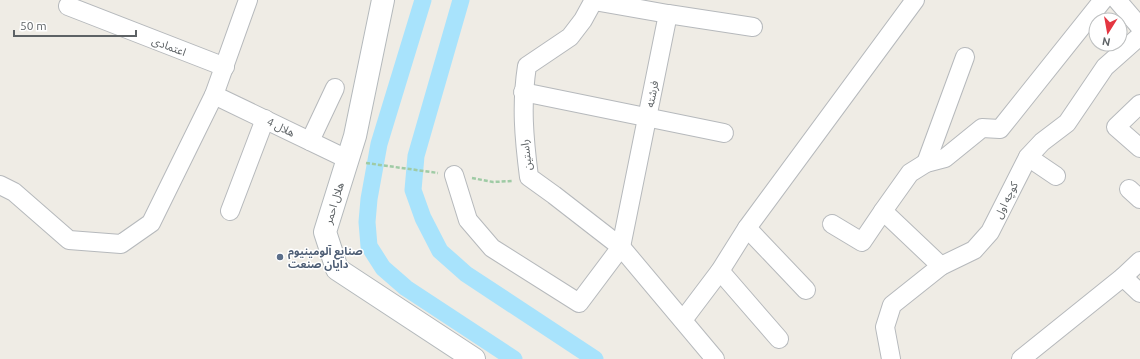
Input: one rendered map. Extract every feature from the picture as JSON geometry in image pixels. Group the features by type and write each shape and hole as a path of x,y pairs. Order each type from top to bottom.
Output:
{"main road":[{"name":"هلال احمر","path":"384,0 355,136 357,161 325,232 337,269 465,356"}],"street":[{"path":"0,185 14,192 69,240 121,244 151,223 214,95 248,0"},
{"path":"594,0 668,14 753,27"},
{"name":"راستین","path":"594,0 583,20 570,37 527,66 523,92 524,138 529,177 621,247 683,320"},
{"path":"715,359 683,320 720,271 747,228 915,0"},
{"path":"832,224 862,242 910,173 926,163 946,158 982,128 1000,129 1103,0"},
{"path":"1117,0 1140,27"},
{"name":"اعتمادی","path":"68,6 225,67"},
{"name":"فرشته","path":"621,247 668,14"},
{"name":"کوچه اول","path":"891,359 885,327 892,306 940,266 974,250 990,232 1028,156 1042,142 1067,123 1105,67 1140,36"},
{"path":"926,163 965,57"},
{"path":"310,141 335,88"},
{"path":"523,92 724,132"},
{"name":"هلال 4","path":"214,95 310,141 357,161"},
{"path":"1140,104 1116,127 1140,148"},
{"path":"230,211 265,119"},
{"path":"1028,156 1056,176"},
{"path":"446,174 468,220 492,248 579,303 621,247"},
{"path":"883,211 940,266"},
{"path":"747,228 806,290"},
{"path":"1021,359 1124,277 1140,261"},
{"path":"720,271 779,339"},
{"path":"1124,277 1140,293"}],"path":[{"path":"357,161 493,182 514,181 529,177"}],"waterway":[{"path":"423,0 379,144 369,199 367,222 369,246 383,268 406,288 514,359"},
{"path":"461,0 416,156 413,190 423,218 440,251 466,274 595,359"}],"place":[{"name":"صنايع آلومینیوم دایان صنعت","path":"280,257"}]}
